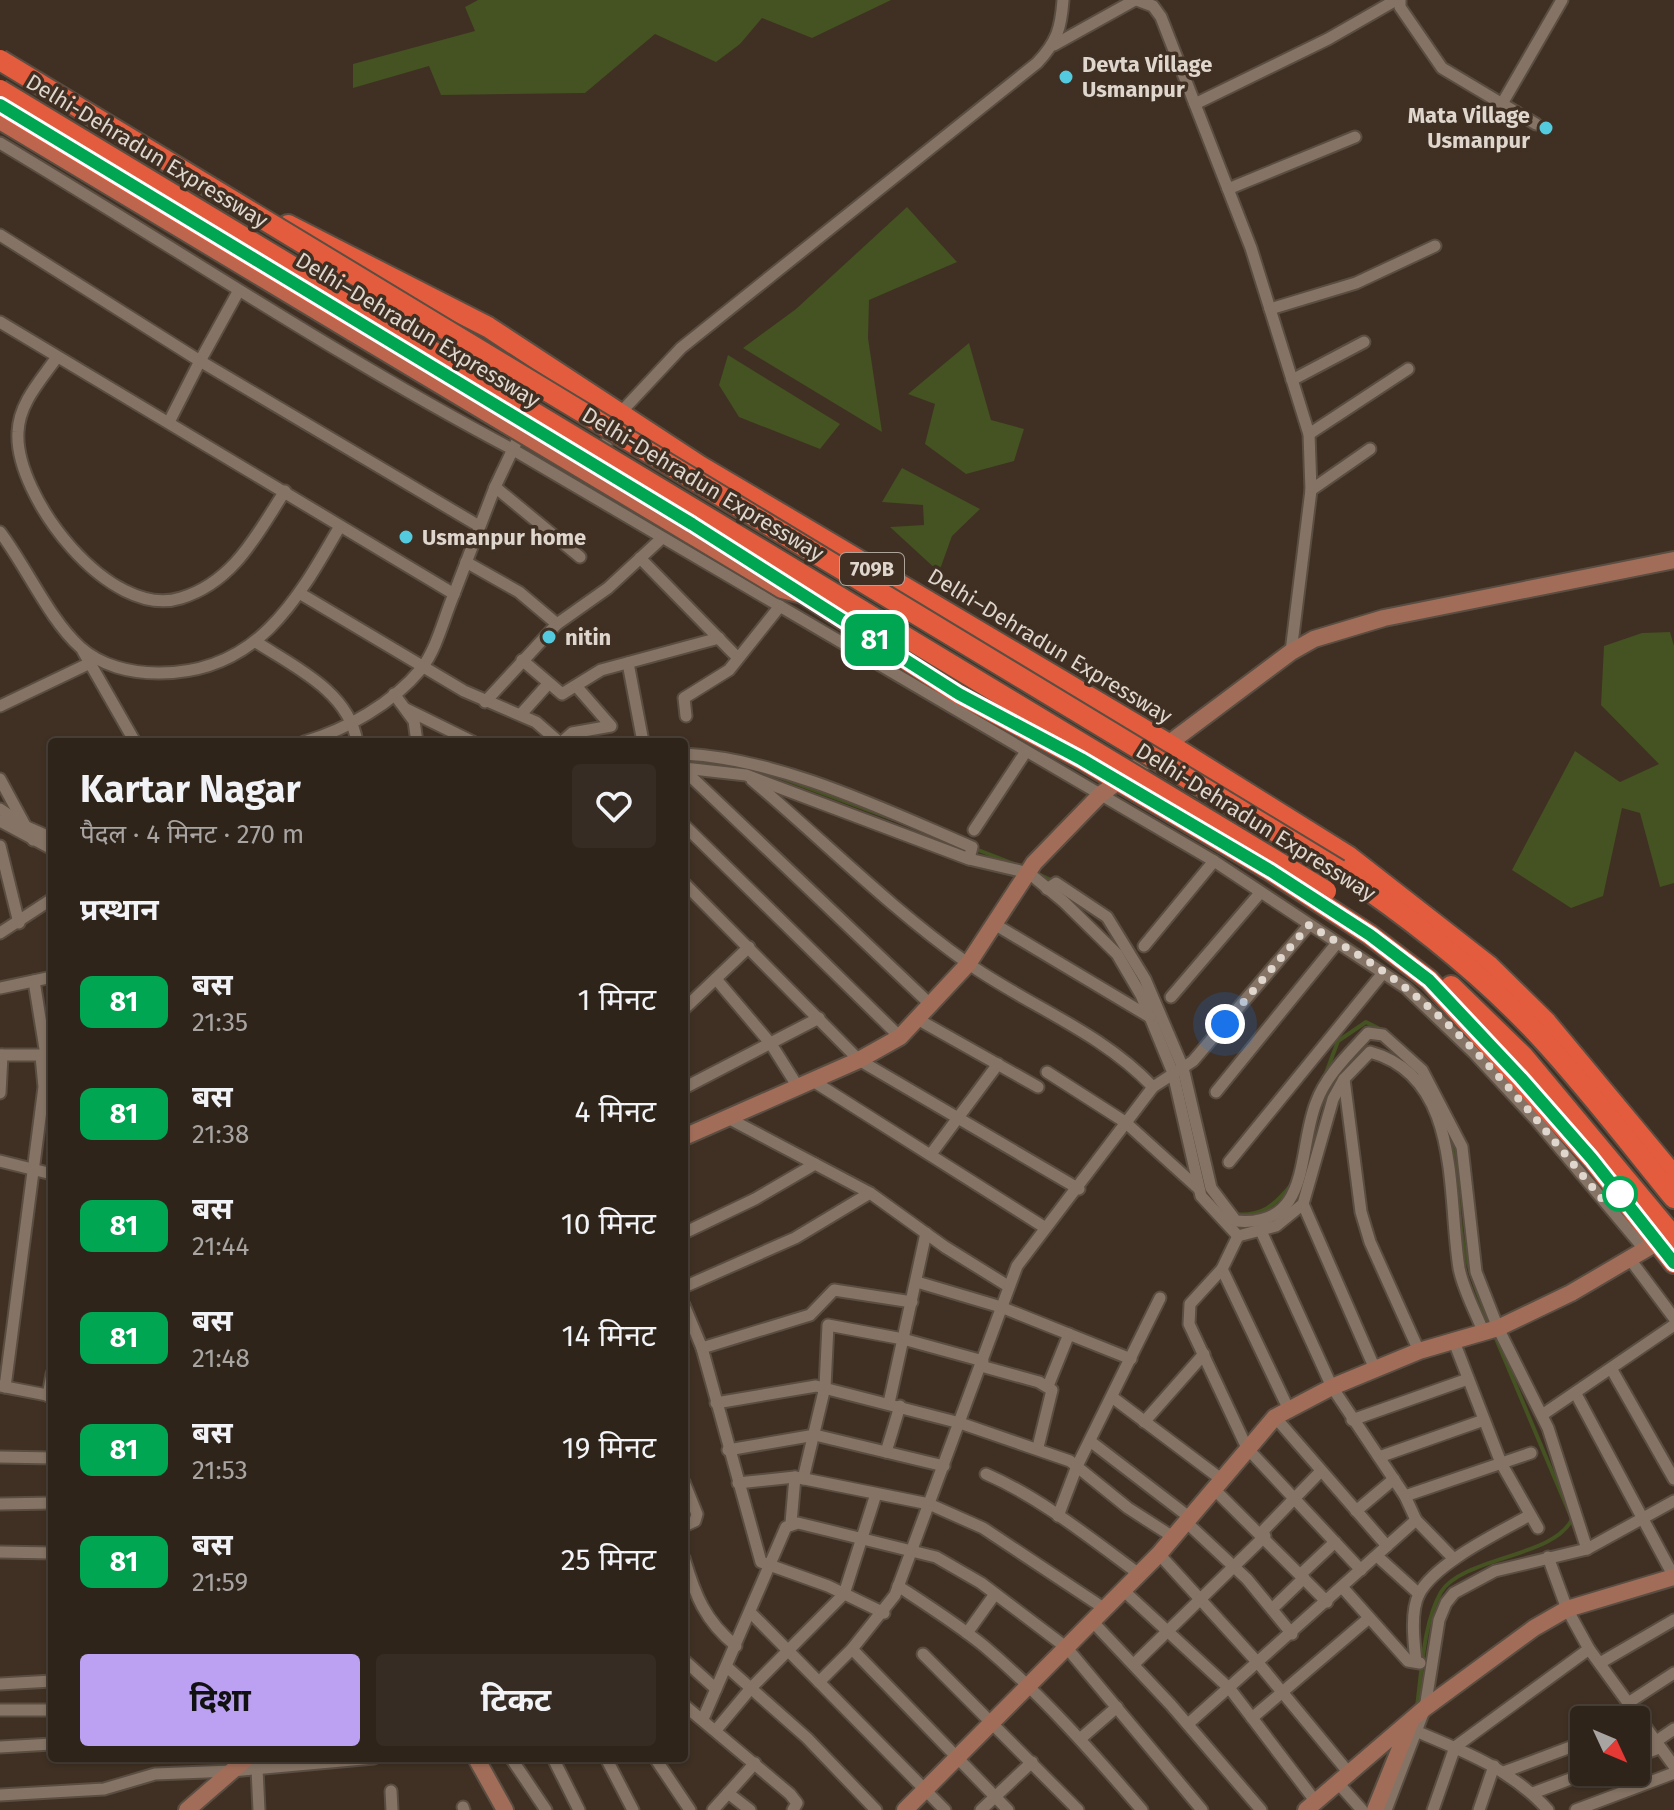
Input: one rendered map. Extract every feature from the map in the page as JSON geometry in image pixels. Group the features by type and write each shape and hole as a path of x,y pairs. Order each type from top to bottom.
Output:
{"highway":[{"name":"Delhi–Dehradun Expressway","path":"0,52 278,219 488,327 621,415 1167,743 1348,856 1489,966 1556,1034 1674,1176"},
{"name":"Delhi-Dehradun Expressway","path":"0,60 1364,886 1447,948 1511,1007 1587,1092 1674,1198"},
{"name":"Delhi-Dehradun Expressway","path":"0,90 1326,891 1397,940 1462,996 1523,1056 1659,1243"},
{"name":"Delhi–Dehradun Expressway","path":"0,105 787,582 959,694 1116,780 1271,871 1370,935 1429,980 1562,1124 1674,1263"}],"main road":[{"path":"0,120 782,589 862,609"}],"street":[{"path":"1054,45 1061,28 1063,0"},
{"path":"595,465 621,415 681,348 735,301 1009,85 1054,45 1136,0 1153,6 1161,17 1228,189 1309,434 1311,490 1291,652"},
{"path":"1195,104 1328,39 1398,0 1442,68 1536,124"},
{"path":"1503,102 1562,0"},
{"path":"1228,189 1355,137"},
{"path":"0,143 238,292 431,407 512,449 1025,753 1214,861 1383,973 1434,1012 1659,1243 1571,1293 1491,1329 1453,1339 1375,1369 1282,1413 1247,1448 1159,1554 1124,1591 991,1719 905,1810"},
{"path":"0,235 200,361 479,526"},
{"path":"1270,309 1356,283 1435,246"},
{"path":"169,422 238,292"},
{"path":"410,353 440,303"},
{"path":"0,322 454,594"},
{"path":"1292,380 1364,342"},
{"path":"57,357 25,404 18,432 21,457 55,528 88,566 118,587 162,601 197,592 220,579 241,559 285,491"},
{"path":"1309,434 1408,369"},
{"path":"313,738 353,721 394,694 422,667 495,487 526,423"},
{"path":"1311,490 1370,449"},
{"path":"495,487 580,557"},
{"path":"80,647 115,667 139,673 201,670 226,662 256,642 301,594 340,526"},
{"path":"0,532 80,647 133,738"},
{"path":"485,702 557,624 591,602 662,538"},
{"path":"640,558 738,658"},
{"path":"688,1135 859,1060 900,1037 968,964 1032,868 1100,795 1116,780 1291,652 1314,639 1384,618 1674,560"},
{"path":"466,562 519,592 557,624"},
{"path":"301,594 485,702 522,713 557,738"},
{"path":"686,716 684,698 688,692 718,679 780,606"},
{"path":"522,660 562,694 577,687 590,675 719,638"},
{"path":"256,642 327,691 353,721 356,738"},
{"path":"0,706 90,663"},
{"path":"628,663 642,738"},
{"path":"522,713 548,684"},
{"path":"565,738 572,733 611,726 577,687"},
{"path":"394,694 414,721 416,738"},
{"path":"406,709 465,738"},
{"path":"974,830 1025,753"},
{"path":"688,754 711,755 970,853 1032,868 1047,889 1117,954 1178,1070 1200,1190 1207,1204 1238,1236"},
{"path":"688,769 748,769 968,964 1099,1041 1153,1087"},
{"path":"688,773 932,1006"},
{"path":"0,779 28,831"},
{"path":"0,809 48,846"},
{"path":"0,821 48,837"},
{"path":"688,829 900,1037"},
{"path":"0,846 19,923"},
{"path":"1144,946 1214,861"},
{"path":"1047,889 1056,883 1107,917 1145,979 1178,1070 1211,1188 1236,1221 1255,1223 1282,1211 1298,1183 1315,1103 1334,1070 1368,1033 1383,1035 1422,1070 1462,1147 1476,1272 1491,1329"},
{"path":"688,887 859,1060 1079,1189"},
{"path":"1171,997 1260,893"},
{"path":"0,933 48,902"},
{"path":"996,925 1150,1018"},
{"path":"819,1682 884,1613 898,1586 1008,1286 1044,1227 1079,1189 1153,1087 1193,1061 1309,925"},
{"path":"1216,1092 1337,943"},
{"path":"688,1005 749,947"},
{"path":"1229,1162 1383,973"},
{"path":"0,988 48,978"},
{"path":"716,979 805,1084 931,1154 1044,1227"},
{"path":"34,981 48,1088 33,1169 2,1386 48,1396"},
{"path":"688,1086 819,1018"},
{"path":"919,1020 1038,1087"},
{"path":"1238,1236 1261,1231 1290,1218 1303,1204 1327,1117 1344,1079 1370,1052 1398,1063 1423,1090 1440,1121 1447,1145 1459,1266 1491,1329 1542,1415 1562,1465 1587,1549"},
{"path":"0,1093 1,1055 46,1055"},
{"path":"931,1154 998,1064"},
{"path":"1047,1072 1125,1122 1200,1190"},
{"path":"1344,1079 1361,1212 1370,1242 1419,1351"},
{"path":"726,1117 870,1193 1008,1286"},
{"path":"0,1161 48,1173"},
{"path":"688,1231 755,1199 815,1164"},
{"path":"688,1285 795,1238 870,1193"},
{"path":"1303,1204 1375,1369"},
{"path":"1261,1231 1332,1387 1405,1496 1416,1520 1454,1559"},
{"path":"886,1452 903,1339 926,1233"},
{"path":"1238,1236 1222,1269 1187,1310 1247,1448 1361,1570"},
{"path":"1629,1258 1674,1318"},
{"path":"1222,1269 1282,1413 1321,1471 1387,1546"},
{"path":"917,1282 1001,1307 1131,1359"},
{"path":"702,1348 810,1315 834,1290 912,1302"},
{"path":"1058,1516 1077,1466 1160,1298"},
{"path":"688,1315 702,1348 755,1552 761,1562 884,1613"},
{"path":"703,1719 786,1527 791,1523 799,1478 815,1435 825,1387 828,1325 903,1339 1048,1386 1053,1396 1038,1447"},
{"path":"1542,1415 1674,1325"},
{"path":"1048,1386 1069,1334"},
{"path":"1453,1339 1501,1463 1538,1528"},
{"path":"1144,1422 1204,1354"},
{"path":"1612,1370 1674,1479"},
{"path":"1352,1420 1468,1379"},
{"path":"716,1403 784,1390 825,1387 960,1423 1038,1447 1077,1466 1128,1508 1173,1537"},
{"path":"1124,1591 1230,1689 1311,1806 1418,1717 1534,1628 1567,1609 1674,1577 1576,1394"},
{"path":"1112,1397 1217,1483 1327,1602"},
{"path":"1379,1457 1484,1420"},
{"path":"728,1450 815,1435 944,1466"},
{"path":"1090,1441 1187,1519 1236,1568 1292,1634"},
{"path":"1405,1496 1531,1453"},
{"path":"0,1457 48,1458"},
{"path":"1134,1664 1236,1568 1294,1498 1321,1471"},
{"path":"986,1474 1010,1485 1058,1516 1139,1574"},
{"path":"738,1483 799,1478 929,1504 1006,1542 1105,1609"},
{"path":"1356,1511 1394,1479"},
{"path":"688,1492 697,1514 695,1521 688,1524"},
{"path":"716,1730 751,1688 844,1594 876,1494"},
{"path":"1386,1810 1418,1717 1424,1664 1446,1603 1454,1593 1483,1575 1587,1549 1674,1501"},
{"path":"0,1504 48,1503"},
{"path":"1424,1664 1413,1632 1419,1594 1454,1559 1530,1515"},
{"path":"1188,1724 1259,1664 1416,1520"},
{"path":"791,1523 912,1551 954,1565 1067,1648 1202,1810"},
{"path":"1272,1609 1335,1542"},
{"path":"0,1552 48,1553"},
{"path":"1159,1554 1282,1692 1344,1778 1362,1810"},
{"path":"1377,1556 1419,1594"},
{"path":"1548,1557 1567,1609 1589,1649 1630,1706"},
{"path":"688,1570 700,1608 718,1631 736,1646"},
{"path":"898,1586 967,1633 1027,1687 1080,1739 1142,1810"},
{"path":"1342,1587 1408,1661 1424,1664"},
{"path":"967,1633 995,1594"},
{"path":"750,1612 945,1810"},
{"path":"1252,1718 1369,1618"},
{"path":"1600,1663 1674,1620"},
{"path":"1092,1621 1188,1724 1261,1810"},
{"path":"852,1649 1008,1810"},
{"path":"1433,1810 1455,1747 1589,1649"},
{"path":"923,1654 991,1719 1078,1810"},
{"path":"688,1664 716,1689"},
{"path":"727,1667 807,1738 876,1810"},
{"path":"1628,1703 1674,1673"},
{"path":"0,1684 48,1681"},
{"path":"1080,1739 1117,1707"},
{"path":"688,1708 755,1763 798,1808"},
{"path":"0,1710 48,1710"},
{"path":"1418,1717 1455,1747 1499,1769 1533,1793 1548,1810"},
{"path":"1375,1810 1418,1717"},
{"path":"1650,1749 1674,1729"},
{"path":"1650,1735 1674,1766"},
{"path":"0,1747 48,1744"},
{"path":"1479,1810 1499,1769 1570,1746"},
{"path":"2,1810 0,1794 104,1789 155,1774 232,1771 252,1764 293,1762"},
{"path":"478,1762 505,1810"},
{"path":"517,1762 546,1810"},
{"path":"555,1762 579,1810"},
{"path":"608,1762 633,1810"},
{"path":"658,1762 690,1810"},
{"path":"981,1810 1032,1762"},
{"path":"713,1810 755,1763"},
{"path":"252,1764 259,1810"},
{"path":"187,1810 232,1771"},
{"path":"1576,1810 1674,1773"},
{"path":"1533,1793 1570,1779"},
{"path":"391,1791 392,1810"},
{"path":"728,1793 750,1810"}],"shaded area":[{"path":"478,0 891,0 812,38 762,18 740,44 716,62 655,34 585,93 441,95 429,66 353,88 353,64 475,31 465,7"},
{"path":"907,207 957,262 869,300 868,338 882,432 743,348 796,309"},
{"path":"969,343 991,420 1024,429 1014,461 966,474 925,444 935,404 908,394"},
{"path":"728,355 840,424 820,449 739,417 719,385"},
{"path":"902,468 980,509 952,536 939,572 890,527 924,525 923,505 882,502"},
{"path":"1670,632 1674,646 1674,883 1660,887 1640,813 1622,808 1603,896 1571,908 1512,870 1575,751 1620,782 1659,764 1601,705 1604,646 1642,633"}],"waterway":[{"path":"774,775 893,819"},
{"path":"973,848 1017,865"},
{"path":"1036,873 1053,881"},
{"path":"1326,1073 1338,1041 1366,1022 1390,1034"},
{"path":"1451,1137 1464,1248 1490,1326"},
{"path":"1233,1214 1260,1212 1292,1184"},
{"path":"1417,1706 1430,1618 1441,1592 1452,1580 1468,1571 1547,1542 1562,1532 1572,1519 1494,1334"}],"bus line":[{"name":"81","path":"0,105 787,582 959,694 1081,759 1271,871 1370,935 1429,980 1521,1078 1592,1159 1674,1263"}],"place":[{"name":"Devta Village Usmanpur","path":"1066,77"},
{"name":"Mata Village Usmanpur","path":"1546,128"},
{"name":"Usmanpur home","path":"406,537"},
{"name":"nitin","path":"549,637"}],"route":[{"path":"1225,1024 1309,925 1406,988 1434,1012 1536,1120 1608,1206 1620,1194"}]}
